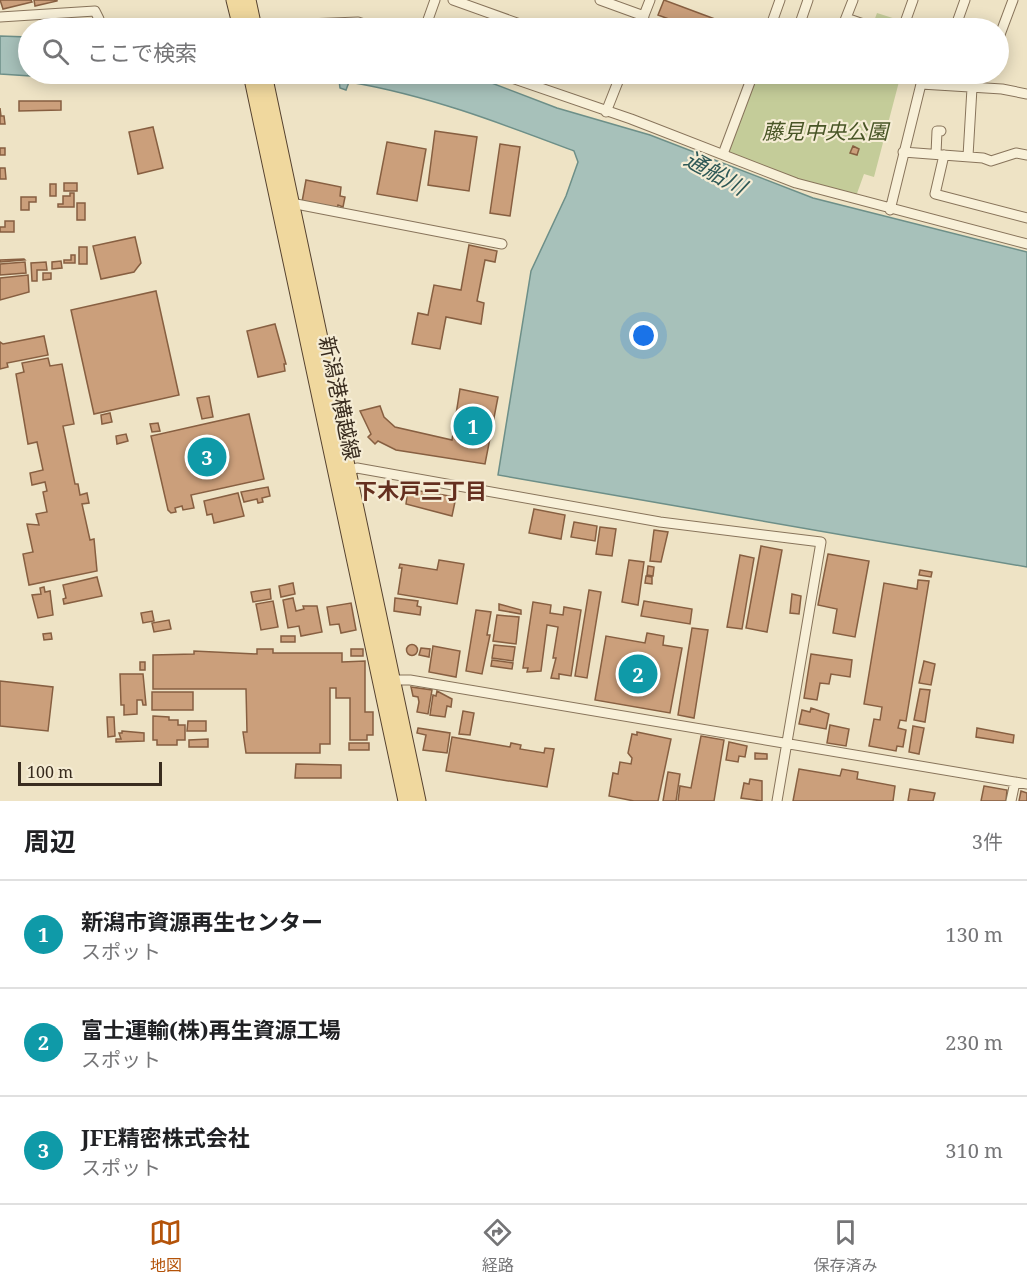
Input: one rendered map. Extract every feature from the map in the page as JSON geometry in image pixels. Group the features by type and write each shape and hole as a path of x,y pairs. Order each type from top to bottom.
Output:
{"main road":[{"path":"234,0 244,18"},
{"path":"248,0 249,18"},
{"name":"新潟港横越線","path":"256,84 262,94 291,202 342,475"},
{"name":"新潟港横越線","path":"263,84 262,94 386,680 418,801"},
{"name":"新潟港横越線","path":"386,680 406,801"}],"street":[{"path":"429,18 435,0"},
{"path":"453,0 503,18"},
{"path":"600,0 644,16 650,0"},
{"path":"774,18 780,0"},
{"path":"802,18 808,0"},
{"path":"846,18 853,0"},
{"path":"907,18 914,0"},
{"path":"959,18 965,0"},
{"path":"1007,18 1013,0"},
{"path":"0,16 95,11 98,18"},
{"path":"528,84 723,154 796,183 890,210 1027,244"},
{"path":"606,112 617,84"},
{"path":"723,154 749,84"},
{"path":"890,210 921,84 1027,94"},
{"path":"968,156 972,88"},
{"path":"941,131 937,130 940,154 935,194 1027,218"},
{"path":"903,152 968,156 991,162 1016,153 1027,155"},
{"path":"291,202 502,244"},
{"path":"342,475 357,468 660,522 821,542 777,801"},
{"path":"386,680 410,680 1027,784"},
{"path":"1011,801 1015,782"}],"green space":[{"path":"877,13 893,18 875,18"},
{"name":"藤見中央公園","path":"749,84 898,84 874,177 864,174 855,199 723,154"}],"water":[{"path":"0,36 18,37 18,75 0,74"},
{"path":"340,84 348,84 346,90 340,88"},
{"name":"通船川","path":"359,84 494,84 557,108 650,135 813,198 1027,252 1027,567 498,475 531,271 566,196 578,162 574,151 491,120 407,94"}],"building":[{"path":"0,0 31,0 32,2 3,9"},
{"path":"34,0 57,0 57,1 35,6"},
{"path":"664,0 712,18 666,18 658,15"},
{"path":"19,101 61,101 61,110 19,111"},
{"path":"0,108 1,116 4,116 5,124 0,124"},
{"path":"153,127 163,168 138,174 129,132"},
{"path":"435,131 477,137 469,191 428,185"},
{"path":"387,142 426,149 417,201 377,194"},
{"path":"500,144 520,147 510,216 490,213"},
{"path":"853,146 859,149 857,155 850,153"},
{"path":"0,148 5,148 5,155 0,155"},
{"path":"0,168 5,168 6,179 0,179"},
{"path":"306,180 341,187 340,196 345,197 343,207 338,205 337,209 302,202"},
{"path":"64,183 77,183 77,191 64,191"},
{"path":"50,184 56,184 56,196 50,196"},
{"path":"70,193 74,193 74,207 58,207 58,204 63,204 63,196 70,196"},
{"path":"21,197 36,197 36,202 29,202 29,210 21,210"},
{"path":"77,203 85,203 85,220 77,220"},
{"path":"5,221 14,221 14,232 0,232 0,227 5,227"},
{"path":"135,237 141,263 134,272 101,279 93,246"},
{"path":"469,245 497,251 495,262 485,260 477,301 484,303 481,324 446,317 440,349 412,344 418,313 428,315 434,285 461,290"},
{"path":"79,247 87,247 87,264 79,264"},
{"path":"71,255 75,255 75,263 64,263 64,260 71,260"},
{"path":"0,260 25,260 0,262"},
{"path":"61,261 62,268 52,269 52,262"},
{"path":"25,262 26,273 0,275 0,264"},
{"path":"46,262 47,270 37,270 37,281 32,281 31,263"},
{"path":"43,273 51,273 51,279 43,280"},
{"path":"28,275 29,292 0,300 0,278"},
{"path":"156,291 179,395 94,414 71,310"},
{"path":"275,324 286,364 284,364 285,371 258,377 247,331"},
{"path":"44,336 48,355 7,363 8,367 0,369 0,342 3,344"},
{"path":"48,358 50,366 62,364 74,424 63,426 75,484 78,484 80,495 87,493 89,503 82,504 90,540 94,539 97,571 29,585 23,554 33,552 27,524 39,525 36,514 47,512 43,492 47,491 45,482 32,485 30,473 43,470 37,442 28,444 16,374 24,372 22,363"},
{"path":"460,389 498,397 485,464 396,450 378,441 375,444 368,437 371,434 360,411 380,406 384,417 395,427 452,440"},
{"path":"209,396 213,417 202,419 197,398"},
{"path":"110,413 112,422 102,424 101,415"},
{"path":"249,414 264,479 191,495 194,508 183,510 182,506 175,508 176,512 171,513 168,510 151,436"},
{"path":"158,423 160,431 152,432 150,424"},
{"path":"126,434 128,441 117,444 116,436"},
{"path":"268,487 270,496 262,498 263,502 258,503 257,499 244,502 241,492"},
{"path":"408,489 456,497 452,516 406,504"},
{"path":"238,493 244,516 214,523 212,514 207,515 204,501"},
{"path":"534,509 565,515 561,539 529,533"},
{"path":"574,522 597,526 595,541 571,537"},
{"path":"600,527 616,529 612,556 596,554"},
{"path":"654,530 668,532 661,562 650,561"},
{"path":"761,546 782,550 767,632 746,628"},
{"path":"828,554 869,561 855,637 833,633 837,609 818,605"},
{"path":"740,555 754,558 742,629 727,627"},
{"path":"439,560 464,564 457,604 398,594 402,568 399,568 400,564 437,570"},
{"path":"629,560 644,562 638,605 622,602"},
{"path":"648,566 654,567 653,576 647,575"},
{"path":"920,570 932,572 931,577 919,575"},
{"path":"646,576 652,577 652,584 645,583"},
{"path":"97,577 102,596 64,604 63,599 66,598 63,585"},
{"path":"918,580 929,581 906,721 900,720 898,728 906,730 903,747 897,746 896,751 869,746 874,719 880,720 882,707 864,704 884,583 917,589"},
{"path":"293,583 295,594 281,597 279,586"},
{"path":"44,587 45,592 50,591 53,615 38,618 32,595 41,594 40,588"},
{"path":"270,589 271,599 253,602 251,592"},
{"path":"589,590 601,592 587,678 575,676"},
{"path":"792,594 801,596 799,614 790,613"},
{"path":"293,598 296,611 304,609 303,606 317,606 322,632 301,636 299,626 288,628 283,600"},
{"path":"395,598 418,601 417,606 421,607 420,615 394,611"},
{"path":"273,601 278,627 261,630 256,604"},
{"path":"644,601 692,609 690,624 641,616"},
{"path":"533,602 551,605 550,613 563,615 564,607 581,610 571,676 559,674 559,679 551,678 556,658 553,658 558,627 547,625 541,671 527,672 528,668 523,668"},
{"path":"351,603 356,630 341,633 339,624 330,625 327,607"},
{"path":"499,604 521,610 521,614 499,610"},
{"path":"476,610 491,612 487,635 490,635 482,674 466,671"},
{"path":"152,611 154,621 143,623 141,613"},
{"path":"497,615 519,617 516,644 493,641"},
{"path":"169,620 171,629 154,632 152,623"},
{"path":"692,628 708,630 694,718 678,715"},
{"path":"51,633 52,639 44,640 43,634"},
{"path":"647,633 664,636 663,645 682,648 670,713 595,700 606,636 645,643"},
{"path":"281,636 295,636 295,642 281,642"},
{"path":"412,645 416,646 416,654 412,655 408,654 407,650 408,646"},
{"path":"494,645 515,647 513,661 492,658"},
{"path":"433,646 460,651 456,677 429,672"},
{"path":"421,648 430,649 429,657 419,655"},
{"path":"257,649 273,649 273,653 342,653 342,662 365,661 365,712 373,712 373,735 367,735 367,740 350,740 350,698 336,698 336,688 330,688 330,744 320,744 320,753 246,753 243,732 247,732 246,689 153,689 153,655 194,654 194,651 257,654"},
{"path":"351,649 363,649 363,656 351,656"},
{"path":"811,654 852,660 850,677 831,674 829,684 820,683 817,700 804,698"},
{"path":"492,660 513,663 512,669 491,666"},
{"path":"924,661 935,664 931,685 919,683"},
{"path":"140,662 145,662 145,670 140,670"},
{"path":"120,674 143,674 146,705 143,705 142,700 137,700 137,714 124,715 124,705 121,705"},
{"path":"0,681 53,687 48,731 0,726"},
{"path":"411,687 432,690 428,714 417,712 418,697 413,696"},
{"path":"920,689 930,690 925,722 914,720"},
{"path":"437,691 452,699 451,707 447,706 445,717 430,715 433,695 436,696"},
{"path":"152,692 193,692 193,710 152,710"},
{"path":"811,708 829,714 826,729 799,724 802,710 810,712"},
{"path":"463,711 474,713 470,735 459,734"},
{"path":"153,716 169,717 169,720 178,720 178,725 185,725 185,740 177,740 177,745 157,745 157,740 153,740"},
{"path":"107,717 114,717 115,736 108,737"},
{"path":"188,721 206,721 206,731 187,731"},
{"path":"830,725 849,729 846,746 827,743"},
{"path":"913,726 924,728 919,754 909,752"},
{"path":"418,728 450,733 447,753 423,750 426,735 417,733"},
{"path":"977,728 1014,735 1013,743 976,737"},
{"path":"122,731 144,733 144,741 116,742 116,739 121,739 119,733"},
{"path":"637,732 671,739 658,801 634,801 609,796 613,773 618,774 620,762 631,764 632,758 628,753 632,734 637,735"},
{"path":"701,736 724,740 714,801 678,801 680,786 691,788"},
{"path":"452,737 510,747 511,743 521,745 520,749 544,753 545,748 554,749 547,787 446,771"},
{"path":"208,739 208,747 189,747 189,740"},
{"path":"729,742 747,746 745,757 739,756 738,762 726,760"},
{"path":"349,743 369,743 369,750 349,750"},
{"path":"755,753 767,754 767,759 755,759"},
{"path":"296,764 341,765 341,778 295,778"},
{"path":"799,769 840,776 842,769 858,772 857,779 895,786 893,801 793,801"},
{"path":"668,772 680,774 676,801 663,801"},
{"path":"750,779 762,781 762,801 741,798 744,783 749,784"},
{"path":"984,786 1007,790 1006,801 981,801"},
{"path":"910,789 935,793 933,801 908,801"},
{"path":"1021,791 1027,793 1027,801 1019,801"}],"place":[{"name":"新潟市資源再生センター","path":"473,426"},
{"name":"JFE精密株式会社","path":"207,457"},
{"name":"富士運輸(株)再生資源工場","path":"638,674"}],"district":[{"name":"下木戸三丁目","path":"421,490"}]}
